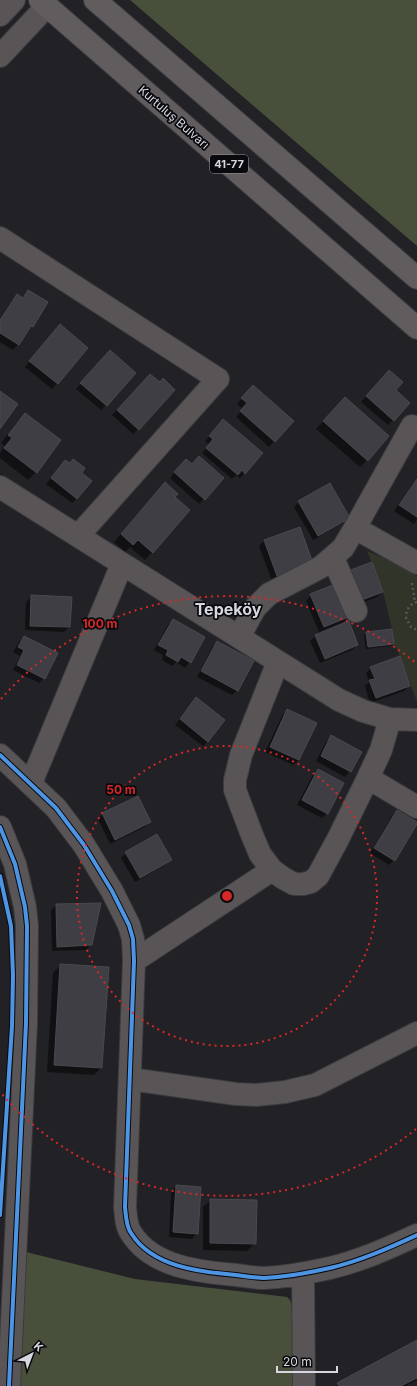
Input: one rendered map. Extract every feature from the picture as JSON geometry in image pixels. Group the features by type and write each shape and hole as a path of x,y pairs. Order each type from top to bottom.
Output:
{"highway":[{"name":"41-77","path":"95,0 417,278"},
{"name":"Kurtuluş Bulvarı","path":"44,3 417,328"}],"street":[{"path":"0,15 14,0"},
{"path":"0,56 44,3"},
{"path":"0,238 218,379 78,536"},
{"path":"239,637 255,608 269,594 307,576 333,558 343,548 356,528 412,426"},
{"path":"0,487 338,700 362,711 390,718 417,720"},
{"path":"356,528 417,563"},
{"path":"333,558 356,611"},
{"path":"31,783 122,564"},
{"path":"278,662 241,755 235,780 235,790 260,854 272,870 294,884 311,882 318,876 368,778 380,750 390,718"},
{"path":"0,755 56,808 70,826 101,870 129,924 133,939 134,961 125,1207 126,1222 130,1232 136,1240 153,1256 169,1263 193,1270 263,1278 303,1274 331,1268 366,1257 417,1235"},
{"path":"368,778 417,807"},
{"path":"0,827 15,864 25,907 27,926 26,1031 9,1386"},
{"path":"134,961 272,870"},
{"path":"130,1079 236,1094 256,1095 285,1092 315,1085 417,1033"},
{"path":"303,1274 304,1386"}],"path":[{"path":"417,602 411,605 406,613 408,623 411,627 417,630"}],"shaded area":[{"path":"367,551 389,560 417,576 417,702 394,644 383,592"}],"green space":[{"path":"130,0 417,0 417,246"},
{"path":"26,1252 135,1279 287,1297 290,1300 293,1310 292,1386 18,1386"}],"building":[{"path":"28,290 48,302 33,327 31,326 19,345 0,333 0,320 17,294 23,298"},
{"path":"60,324 88,348 58,384 29,361"},
{"path":"110,350 136,373 107,406 80,383"},
{"path":"389,370 403,382 396,390 410,403 394,421 366,396"},
{"path":"150,374 160,382 163,378 175,390 139,430 117,410"},
{"path":"253,385 294,421 275,442 240,411 247,403 241,398"},
{"path":"0,391 18,404 0,429"},
{"path":"345,397 389,436 368,461 323,421"},
{"path":"25,413 61,440 37,473 4,448 12,438 8,435"},
{"path":"223,419 263,453 245,474 242,470 238,475 206,448 213,439 209,436"},
{"path":"199,456 224,478 205,500 174,472 186,459 192,464"},
{"path":"73,459 85,468 82,473 92,481 77,499 51,478 65,460 70,463"},
{"path":"417,479 417,517 399,505"},
{"path":"165,482 178,494 175,497 190,510 153,553 138,540 133,545 121,534"},
{"path":"330,483 350,518 318,536 298,501"},
{"path":"300,527 313,563 277,576 264,540"},
{"path":"372,562 383,592 359,601 348,571"},
{"path":"338,583 351,616 324,627 310,594"},
{"path":"31,595 72,597 70,627 30,626"},
{"path":"173,619 205,637 191,663 181,657 178,662 166,655 168,650 158,645"},
{"path":"349,621 358,645 325,659 315,635"},
{"path":"392,629 394,644 368,647 366,632"},
{"path":"24,636 58,653 45,679 17,665 24,650 18,647"},
{"path":"217,641 254,661 238,691 201,671"},
{"path":"400,656 410,686 376,698 369,680 375,679 370,667"},
{"path":"196,697 225,720 208,742 180,719"},
{"path":"287,709 317,723 299,760 270,747"},
{"path":"331,735 362,752 351,772 321,756"},
{"path":"318,769 344,783 328,814 302,800"},
{"path":"138,796 151,822 115,840 102,813"},
{"path":"397,810 417,822 417,824 395,861 374,848"},
{"path":"157,834 172,860 140,878 125,852"},
{"path":"101,903 92,945 57,947 56,904"},
{"path":"60,964 109,967 102,1068 54,1065"},
{"path":"176,1185 201,1187 198,1234 173,1232"},
{"path":"210,1199 257,1200 256,1244 210,1243"},
{"path":"417,1340 417,1378 401,1386 339,1386 337,1383"}],"cycle path":[{"path":"0,755 56,808 84,845 112,891 129,925 133,939 134,961 125,1207 128,1227 140,1244 151,1253 178,1266 207,1272 264,1278 322,1270 352,1262 417,1235"},
{"path":"0,827 15,864 25,907 27,926 26,1023 9,1386"},
{"path":"0,876 11,926 13,975 12,1026 0,1215"}],"district":[{"name":"Tepeköy","path":"228,609"}]}
